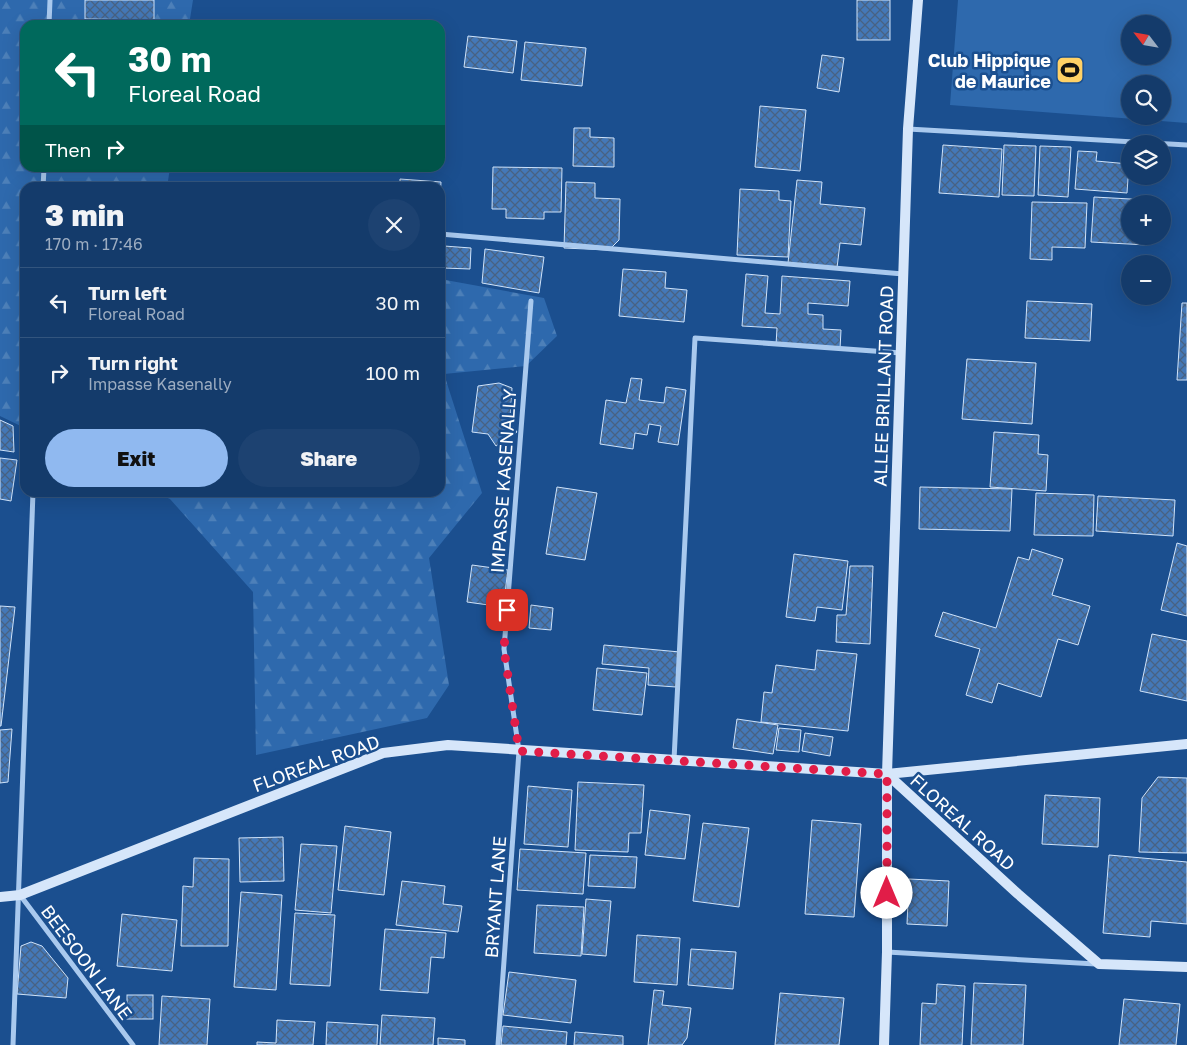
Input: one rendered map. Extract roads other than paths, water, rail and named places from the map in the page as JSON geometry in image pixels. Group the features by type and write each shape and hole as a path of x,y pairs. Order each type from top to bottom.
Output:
{"main road":[{"name":"ALLEE BRILLANT ROAD","path":"884,1045 888,952 887,774 903,274 908,129 918,0"},
{"path":"887,774 1187,744"},
{"name":"FLOREAL ROAD","path":"0,897 20,895 383,753 448,745 887,774 1018,894 1099,964"},
{"path":"1099,964 1187,967"}],"street":[{"path":"49,20 50,0"},
{"path":"908,129 1187,145"},
{"path":"445,234 903,274"},
{"name":"IMPASSE KASENALLY","path":"519,751 504,649 531,301"},
{"path":"674,761 695,338 901,353"},
{"path":"13,1045 20,895 33,497"},
{"name":"BRYANT LANE","path":"498,1045 519,751"},
{"name":"BEESOON LANE","path":"20,895 133,1045"},
{"path":"888,952 1099,964"}],"place":[{"name":"Club Hippique de Maurice","path":"1070,70"}]}
